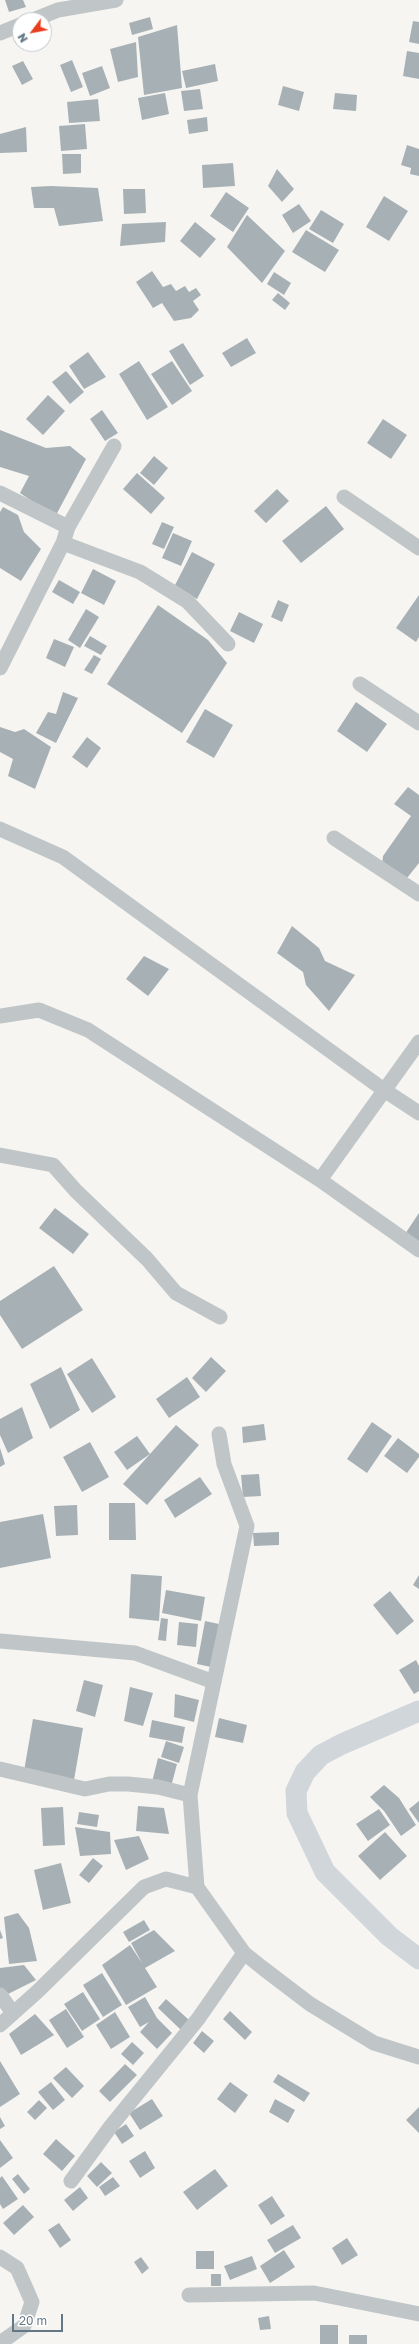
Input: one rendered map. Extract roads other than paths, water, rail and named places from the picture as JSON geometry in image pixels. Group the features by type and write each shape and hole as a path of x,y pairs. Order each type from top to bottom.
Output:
{"main road":[{"path":"419,1711 342,1744 321,1755 305,1772 296,1791 297,1813 325,1872 389,1936 419,1959"}],"street":[{"path":"52,12 58,10 116,0"},
{"path":"0,33 12,28"},
{"path":"0,668 6,639 63,543 68,527 114,446"},
{"path":"0,493 68,527"},
{"path":"344,497 419,548"},
{"path":"63,543 140,572 187,601 228,644"},
{"path":"360,684 419,723"},
{"path":"0,829 63,857 384,1090 419,1113"},
{"path":"334,838 419,894"},
{"path":"0,1016 39,1010 88,1030 320,1180 419,1250"},
{"path":"320,1180 419,1042"},
{"path":"0,1155 53,1165 76,1191 147,1259 176,1293 220,1317"},
{"path":"219,1434 224,1464 247,1526 190,1795 197,1887 244,1953 310,2004 374,2043 419,2057"},
{"path":"0,1641 135,1653 214,1682"},
{"path":"0,1769 85,1789 109,1784 128,1784 158,1786 190,1795"},
{"path":"0,2025 144,1887 166,1879 197,1887"},
{"path":"71,2181 111,2126 198,2020 244,1953"},
{"path":"0,1995 13,2013"},
{"path":"0,2257 17,2268 32,2302 24,2326 0,2343"},
{"path":"189,2295 314,2293 419,2314"}]}
